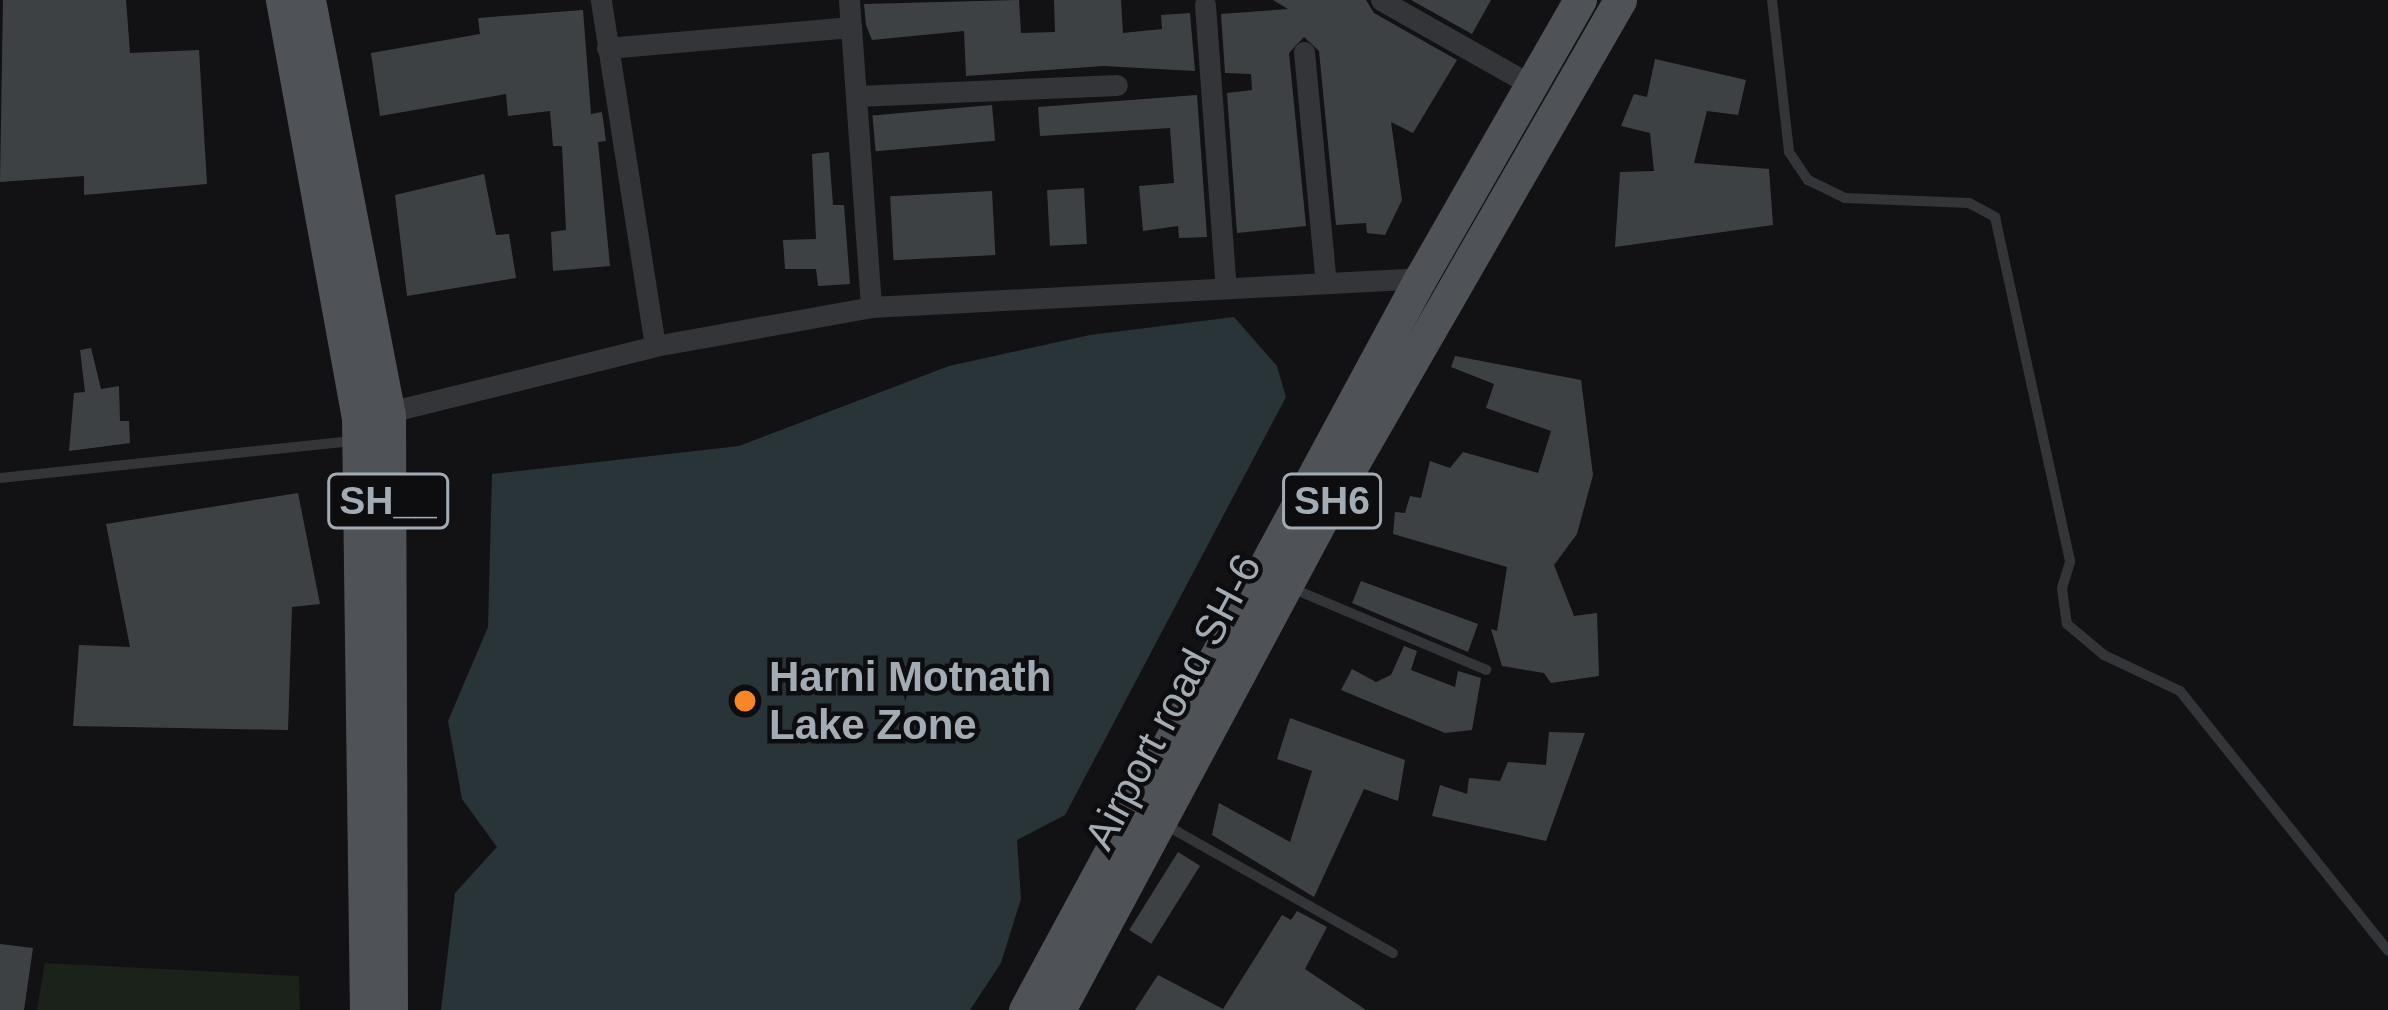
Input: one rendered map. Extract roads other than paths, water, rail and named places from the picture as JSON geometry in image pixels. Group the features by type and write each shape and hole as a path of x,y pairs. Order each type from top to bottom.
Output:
{"main road":[{"path":"282,0 373,428 366,1010"},
{"name":"SH__","path":"309,0 373,428 391,1010"},
{"name":"SH6","path":"1025,1010 1142,832 1420,279 1580,0"},
{"name":"Airport road SH-6","path":"1059,1010 1142,832 1620,0"}],"street":[{"path":"601,0 655,346"},
{"path":"849,0 871,307"},
{"path":"1381,0 1531,85"},
{"path":"1205,5 1226,288"},
{"path":"608,48 850,27"},
{"path":"1304,52 1326,283"},
{"path":"856,96 1118,86"},
{"path":"373,428 655,346 871,307 1460,277"}],"lane":[{"path":"1772,0 1789,152 1808,179 1846,197 1969,202 1995,217 2071,562 2062,589 2067,624 2104,655 2180,691 2388,951"},
{"path":"0,478 373,428"},
{"path":"1286,586 1486,670"},
{"path":"1142,832 1393,953"}],"place":[{"name":"Harni Motnath Lake Zone","path":"745,701"}]}
